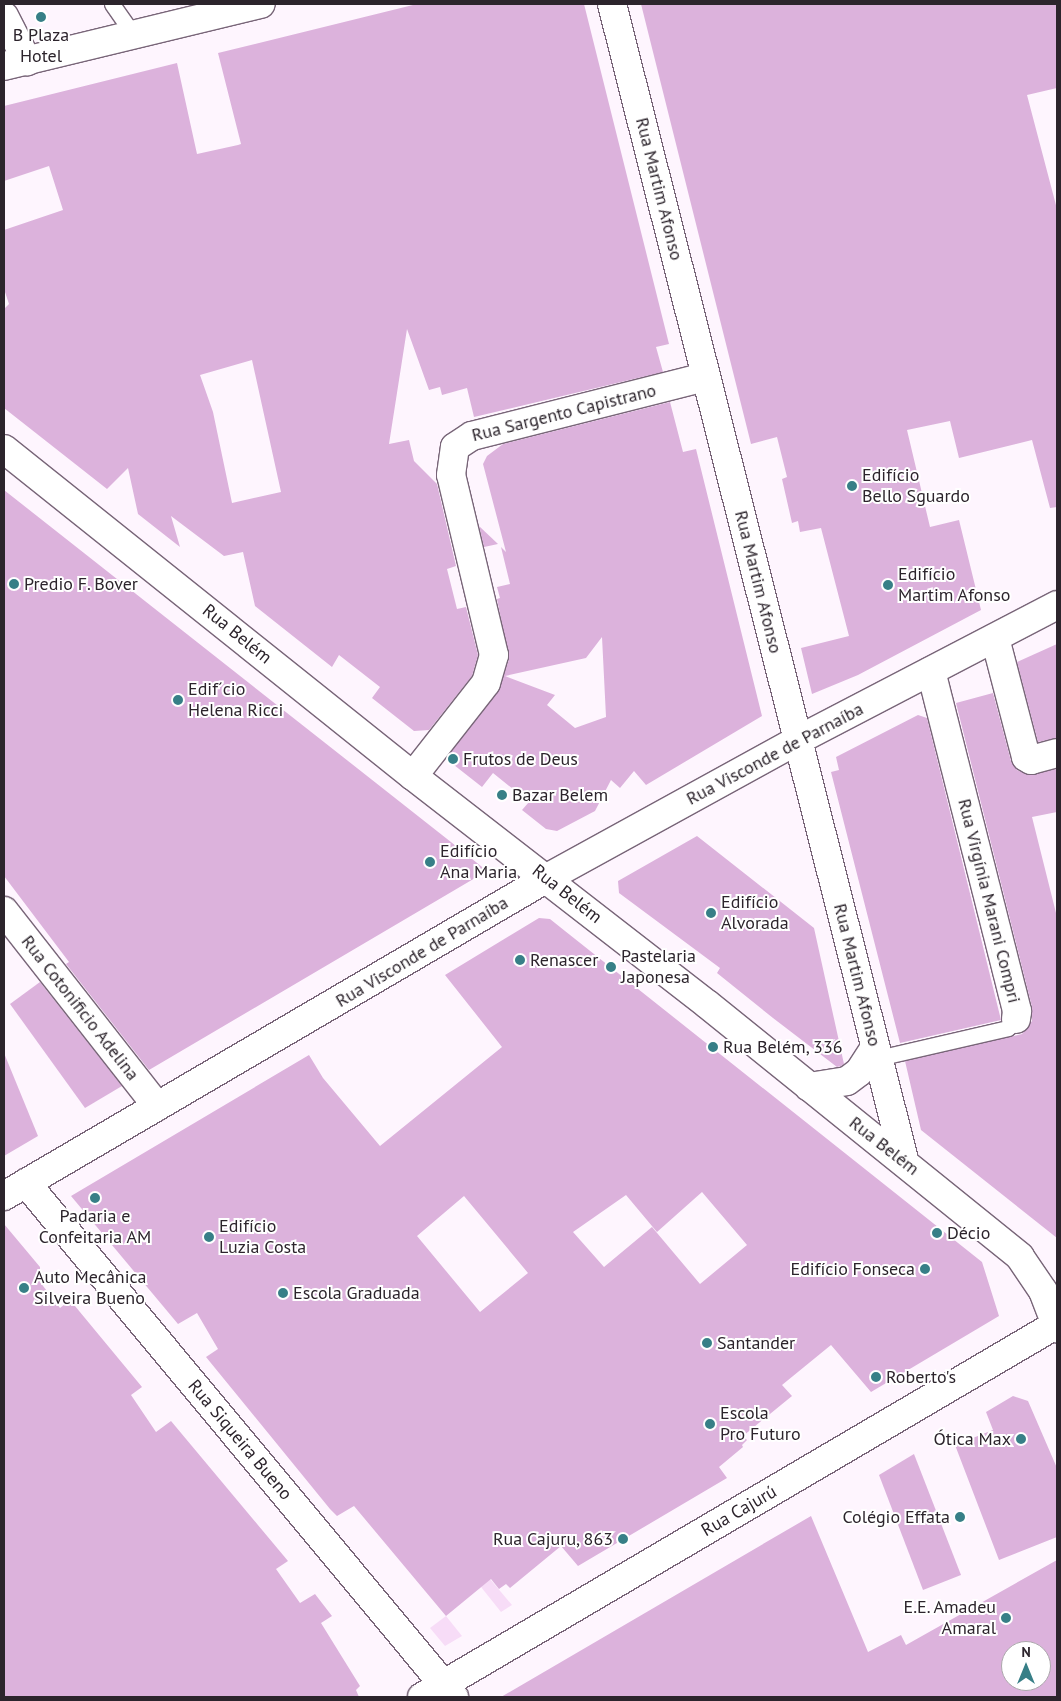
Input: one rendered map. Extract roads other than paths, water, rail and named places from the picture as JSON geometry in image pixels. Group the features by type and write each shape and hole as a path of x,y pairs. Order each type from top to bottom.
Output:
{"street":[{"path":"4,16 15,64 261,4"},
{"name":"Rua Martim Afonso","path":"612,4 904,1160"},
{"name":"Rua Sargento Capistrano","path":"413,776 486,683 494,655 451,475 455,447 472,436 706,377"},
{"name":"Rua Belém","path":"4,448 413,776 547,878 809,1087 904,1160 1020,1257 1043,1291 1057,1326"},
{"name":"Rua Visconde de Parnaíba","path":"15,1190 547,878 798,740 1057,605"},
{"path":"995,638 1026,757 1031,760 1057,753"},
{"name":"Rua Virgínia Marani Compri","path":"931,671 1017,1011 1016,1019"},
{"name":"Rua Cotonificio Adelina","path":"4,911 157,1106"},
{"path":"809,1087 847,1081 859,1072 876,1053"},
{"name":"Rua Siqueira Bueno","path":"15,1190 440,1693"},
{"name":"Rua Cajurú","path":"440,1693 1057,1326"}],"lane":[{"path":"112,4 134,35"},
{"name":"Rua Virgínia Marani Compri","path":"876,1053 1008,1028 1016,1019"}],"place":[{"name":"B Plaza Hotel","path":"41,17"},
{"name":"Edifício Bello Sguardo","path":"852,486"},
{"name":"Predio F. Bover","path":"14,584"},
{"name":"Edifício Martim Afonso","path":"888,585"},
{"name":"Edif´cio Helena Ricci","path":"178,700"},
{"name":"Frutos de Deus","path":"453,759"},
{"name":"Bazar Belem","path":"502,795"},
{"name":"Edifício Ana Maria","path":"430,862"},
{"name":"Edifício Alvorada","path":"711,913"},
{"name":"Renascer","path":"520,960"},
{"name":"Pastelaria Japonesa","path":"611,967"},
{"name":"Rua Belém, 336","path":"713,1047"},
{"name":"Padaria e Confeitaria AM","path":"95,1198"},
{"name":"Décio","path":"937,1233"},
{"name":"Edifício Luzia Costa","path":"209,1237"},
{"name":"Edifício Fonseca","path":"925,1269"},
{"name":"Auto Mecânica Silveira Bueno","path":"24,1288"},
{"name":"Escola Graduada","path":"283,1293"},
{"name":"Santander","path":"707,1343"},
{"name":"Roberto's","path":"876,1377"},
{"name":"Escola Pro Futuro","path":"710,1424"},
{"name":"Ótica Max","path":"1021,1439"},
{"name":"Colégio Effata","path":"960,1517"},
{"name":"Rua Cajuru, 863","path":"623,1539"},
{"name":"E.E. Amadeu Amaral","path":"1006,1618"}]}
